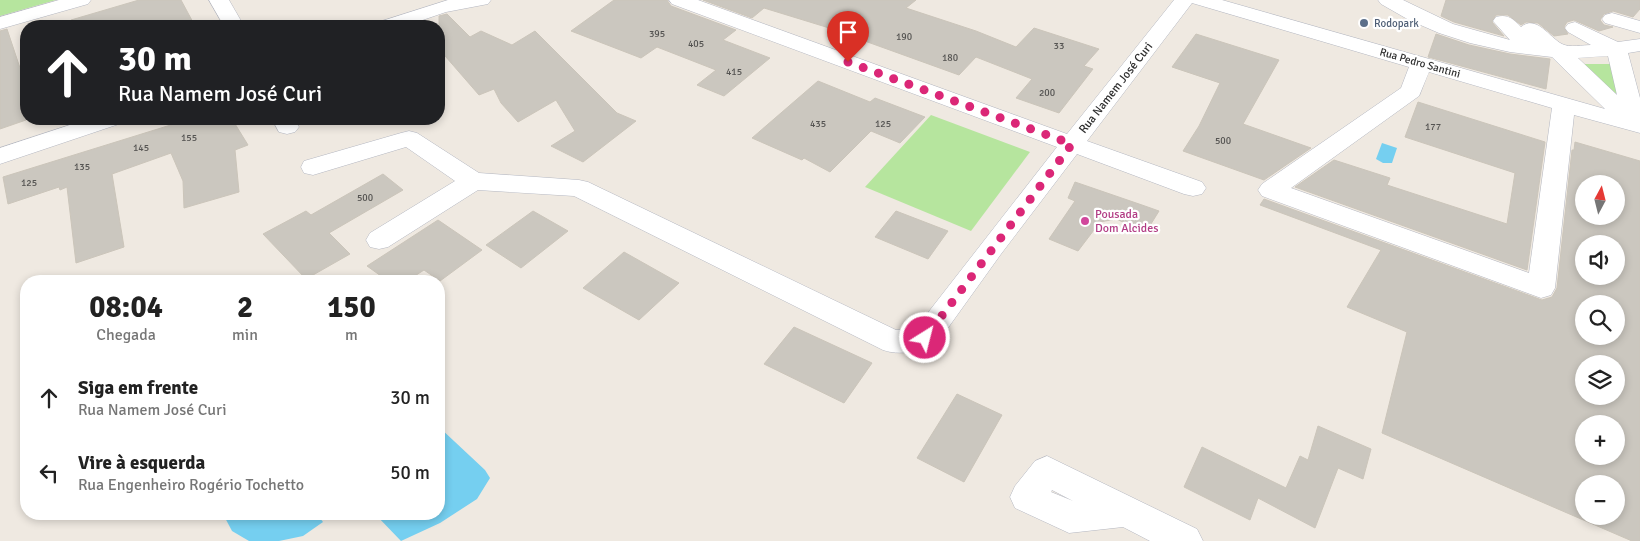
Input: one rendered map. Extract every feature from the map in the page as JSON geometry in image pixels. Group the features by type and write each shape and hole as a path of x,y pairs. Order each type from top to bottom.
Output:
{"street":[{"path":"0,23 81,0"},
{"path":"220,0 231,20"},
{"path":"405,20 442,8 481,0"},
{"path":"679,0 1193,188"},
{"name":"Rua Namem José Curi","path":"473,180 579,188 893,342 925,338 992,247 1184,0"},
{"name":"Rua Pedro Santini","path":"1200,0 1638,125"},
{"path":"1389,0 1438,15 1474,38 1534,50 1585,52 1617,50 1640,45"},
{"path":"1627,12 1640,27"},
{"path":"1474,38 1483,19"},
{"path":"1483,19 1502,44"},
{"path":"1483,19 1534,50"},
{"path":"1638,125 1617,50 1584,27 1640,45"},
{"path":"1530,28 1559,52 1638,125"},
{"path":"1554,28 1585,52"},
{"path":"1420,63 1412,91 1271,190 1541,288 1564,104"},
{"path":"0,156 93,125"},
{"path":"313,166 409,138 473,180 379,240"},
{"path":"1126,511 1185,541"}],"green space":[{"path":"0,0 56,0 0,16"},
{"path":"1578,64 1613,64 1621,94 1608,92"},
{"path":"931,115 1030,152 971,231 865,187"}],"water":[{"path":"1382,143 1397,148 1392,163 1383,163 1376,159"},
{"path":"445,433 485,470 490,478 477,499 445,520"},
{"path":"226,520 322,520 323,522 303,536 279,541 249,541 232,531"},
{"path":"381,520 445,520 440,523 401,541"}],"building":[{"path":"139,0 181,0 192,20 71,20"},
{"path":"614,0 667,0 671,6 736,30 723,40 770,58 724,96 697,85 716,70 657,47 641,58 571,31"},
{"path":"703,0 916,0 906,8 976,31 1016,47 1034,28 1099,49 1084,66 1093,69 1059,113 1016,98 1032,79 976,57 959,75 826,27 764,8 752,18"},
{"path":"1446,0 1640,0 1640,9 1633,17 1613,11 1604,14 1600,20 1604,25 1613,27 1599,31 1574,20 1567,22 1564,27 1568,34 1554,36 1538,23 1526,22 1521,25 1508,15 1496,15 1492,22 1504,36 1454,22 1441,16"},
{"path":"447,14 470,37 481,31 512,45 535,31 617,113 636,121 583,162 551,146 575,131 556,100 518,122 501,103 494,89 479,95 445,56 445,20 439,20 439,16"},
{"path":"7,29 20,68 20,122 0,129 0,31"},
{"path":"1196,34 1279,60 1243,124 1311,148 1264,180 1183,151 1199,126 1220,83 1172,67"},
{"path":"1436,34 1469,45 1510,54 1550,59 1546,89 1428,57"},
{"path":"818,81 870,102 875,98 925,117 900,143 871,131 830,172 804,158 802,160 752,138"},
{"path":"1418,102 1545,142 1527,270 1295,187 1334,160 1390,178 1387,185 1507,224 1515,173 1405,137"},
{"path":"171,125 236,125 248,145 235,150 239,192 184,208 183,181 171,153 112,174 124,247 76,263 67,187 60,190 59,187 8,204 3,177"},
{"path":"1575,142 1640,161 1640,541 1632,541 1595,525 1625,525 1625,475 1575,475 1575,516 1382,433 1407,332 1347,307 1381,250 1260,205 1264,199 1542,300 1552,297 1557,288 1572,150 1574,150"},
{"path":"383,174 403,190 329,233 350,254 313,275 302,275 263,234 306,211 311,215"},
{"name":"Pousada Dom Alcides","path":"1075,182 1159,211 1146,232 1116,219 1100,222 1078,251 1049,239 1075,201 1068,198"},
{"path":"533,211 568,231 521,268 486,245"},
{"path":"896,211 948,231 928,259 875,237"},
{"path":"438,220 482,250 445,277 445,275 431,275 424,270 416,275 380,275 367,266"},
{"path":"624,252 679,283 639,320 583,288"},
{"path":"794,327 872,363 844,403 764,364"},
{"path":"957,394 1002,415 964,482 917,458"},
{"path":"1318,426 1371,449 1363,479 1338,468 1315,528 1258,498 1250,520 1184,487 1202,447 1286,488 1300,456 1308,460"}],"place":[{"name":"Rodopark","path":"1364,23"},
{"name":"Pousada Dom Alcides","path":"1085,221"}],"route":[{"path":"848,62 1072,144 992,247 925,338"}]}
